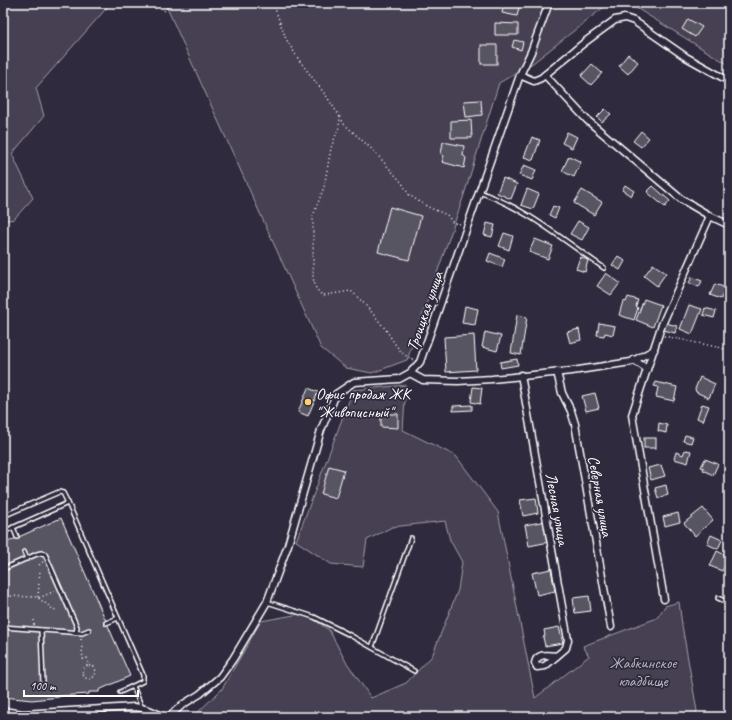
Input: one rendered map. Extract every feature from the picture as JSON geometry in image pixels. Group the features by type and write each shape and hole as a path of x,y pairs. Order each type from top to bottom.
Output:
{"street":[{"name":"Троицкая улица","path":"169,717 182,705 200,694 220,677 234,659 267,602 288,545 321,430 336,394 354,382 399,379 410,373 420,362 520,75 531,52 549,3"},
{"path":"520,75 534,81 545,75 614,20 625,18 634,21 686,57 729,81"},
{"path":"545,75 587,120 681,199 729,225"},
{"path":"664,599 632,416 658,335 710,216"},
{"path":"410,373 423,380 451,381 486,379 557,372 631,362 654,350"},
{"path":"634,360 647,369"},
{"name":"Северная улица","path":"557,372 562,393 571,411 575,424 611,627"},
{"name":"Лесная улица","path":"521,375 568,640 566,648 556,656"},
{"path":"3,712 23,714 117,707 142,708 163,717"}],"lane":[{"path":"479,192 494,197 539,222 604,268"},
{"path":"3,516 59,492 63,493 144,678 143,681 120,692"},
{"path":"3,532 68,503"},
{"path":"13,527 17,537"},
{"path":"372,647 411,538"},
{"path":"24,552 27,559"},
{"path":"3,569 41,553 45,554 77,627 76,633"},
{"path":"718,598 729,603"},
{"path":"267,602 314,617 414,671"},
{"path":"106,623 118,618"},
{"path":"3,627 76,633 82,633 89,630"},
{"path":"41,630 44,683"},
{"path":"133,686 142,708"}],"path":[{"path":"164,10 173,3"},
{"path":"273,3 286,39 299,60 328,97 344,124 375,152 402,183 409,195 428,207 446,215 453,223 467,227"},
{"path":"340,117 339,127 331,148 324,187 313,216 313,278 316,289 321,294 325,295 351,291 358,296 406,357 420,362"},
{"path":"658,335 722,348 729,352"},
{"path":"38,565 44,561"},
{"path":"39,598 40,569"},
{"path":"39,598 57,591"},
{"path":"9,608 3,598 7,596 37,596 54,610 58,608"},
{"path":"34,619 34,626"},
{"path":"80,637 83,659 87,658 88,665"},
{"path":"88,665 94,667 96,671 95,676 90,679 85,678 82,673 84,668 88,665"}],"green space":[{"path":"3,3 111,3 36,88 44,116 12,154 33,198 14,219 3,221"},
{"path":"161,3 609,3 533,63 499,83 463,198 407,360 372,373 346,368 321,348 167,8"},
{"path":"628,3 729,3 729,65"},
{"name":"Жабкинское кладбище","path":"406,385 403,430 456,456 498,512 535,698 589,656 583,646 657,618 665,606 679,602 697,711 693,717 193,717 222,689 261,621 305,613 329,630 345,660 371,698 406,683 432,656 458,590 462,562 450,540 445,521 392,527 367,540 363,567 331,564 296,541 353,390"}],"building":[{"path":"504,3 520,3 517,16 502,13"},
{"path":"688,19 702,27 695,37 682,29"},
{"path":"495,23 518,24 518,35 495,35"},
{"path":"514,40 523,42 521,50 512,47"},
{"path":"481,45 497,45 497,64 481,64"},
{"path":"628,54 638,62 628,74 619,66"},
{"path":"592,64 602,73 591,85 581,76"},
{"path":"481,100 482,115 466,117 464,101"},
{"path":"605,109 611,114 602,122 597,117"},
{"path":"471,120 472,138 451,138 451,121"},
{"path":"641,131 649,138 641,147 633,141"},
{"path":"567,132 577,137 572,148 562,143"},
{"path":"532,137 540,140 533,160 524,157"},
{"path":"443,142 464,146 463,155 466,158 464,168 442,162 444,156 441,154"},
{"path":"569,156 581,162 574,177 562,171"},
{"path":"524,165 536,170 532,180 519,175"},
{"path":"503,178 517,184 511,199 497,193"},
{"path":"625,185 634,191 631,196 622,190"},
{"path":"653,186 670,201 665,207 647,192"},
{"path":"527,189 539,194 533,209 521,205"},
{"path":"582,190 602,202 594,215 574,203"},
{"path":"553,206 559,208 555,218 549,215"},
{"path":"390,207 421,216 409,260 378,252"},
{"path":"578,221 589,227 582,240 570,234"},
{"path":"487,223 495,225 492,237 484,235"},
{"path":"504,233 513,236 509,250 499,246"},
{"path":"535,239 553,246 548,259 529,252"},
{"path":"490,253 505,259 502,267 487,261"},
{"path":"618,256 625,261 620,270 612,265"},
{"path":"580,257 588,260 585,272 576,269"},
{"path":"653,264 666,273 657,286 644,276"},
{"path":"606,273 620,283 611,295 597,286"},
{"path":"692,277 702,281 699,287 689,283"},
{"path":"715,284 726,288 721,299 710,295"},
{"path":"628,297 638,300 636,306 638,308 634,320 619,315 623,301 626,302"},
{"path":"644,299 661,305 653,327 636,320"},
{"path":"689,305 702,309 692,334 680,329"},
{"path":"465,306 478,309 475,325 462,323"},
{"path":"705,308 716,311 714,318 703,315"},
{"path":"517,315 527,317 521,355 511,353"},
{"path":"599,323 615,326 613,335 605,333 604,336 597,335"},
{"path":"666,323 677,326 675,333 664,330"},
{"path":"579,329 581,340 570,343 567,332"},
{"path":"485,332 501,336 497,351 482,347"},
{"path":"474,335 476,370 446,372 444,337"},
{"path":"517,359 518,365 501,368 500,362"},
{"path":"700,377 715,384 709,398 696,392 695,389"},
{"path":"656,382 677,387 674,401 656,397 658,387 654,386"},
{"path":"473,387 482,388 480,404 471,402"},
{"name":"Офис продаж ЖК \"Живописный\"","path":"308,388 318,392 308,416 298,412"},
{"path":"595,393 599,408 586,411 582,396"},
{"path":"702,404 709,406 703,421 697,418"},
{"path":"472,405 472,410 453,411 453,406"},
{"path":"381,414 398,414 398,428 381,427"},
{"path":"659,423 667,425 666,433 658,431"},
{"path":"685,435 693,437 691,443 683,441"},
{"path":"644,438 656,438 656,448 644,448"},
{"path":"685,450 691,451 688,463 674,459 676,452 683,455"},
{"path":"705,459 718,464 713,475 703,470 704,468 701,467"},
{"path":"661,465 665,476 651,480 648,468"},
{"path":"329,466 344,470 336,498 321,494"},
{"path":"666,485 668,495 658,498 655,488"},
{"path":"536,498 538,513 523,516 520,500"},
{"path":"703,508 713,520 695,536 684,523"},
{"path":"678,513 680,522 665,526 663,517"},
{"path":"61,518 130,676 99,690 99,692 89,692 89,694 32,700 3,697 3,544"},
{"path":"546,521 549,542 529,546 525,525"},
{"path":"711,535 722,540 718,549 707,544"},
{"path":"717,551 729,557 722,571 710,566"},
{"path":"551,569 555,591 537,595 532,573"},
{"path":"589,596 591,611 575,613 573,598"},
{"path":"559,627 563,643 545,646 543,637 545,636 544,630"}],"place":[{"name":"Офис продаж ЖК \"Живописный\"","path":"308,402"}]}
